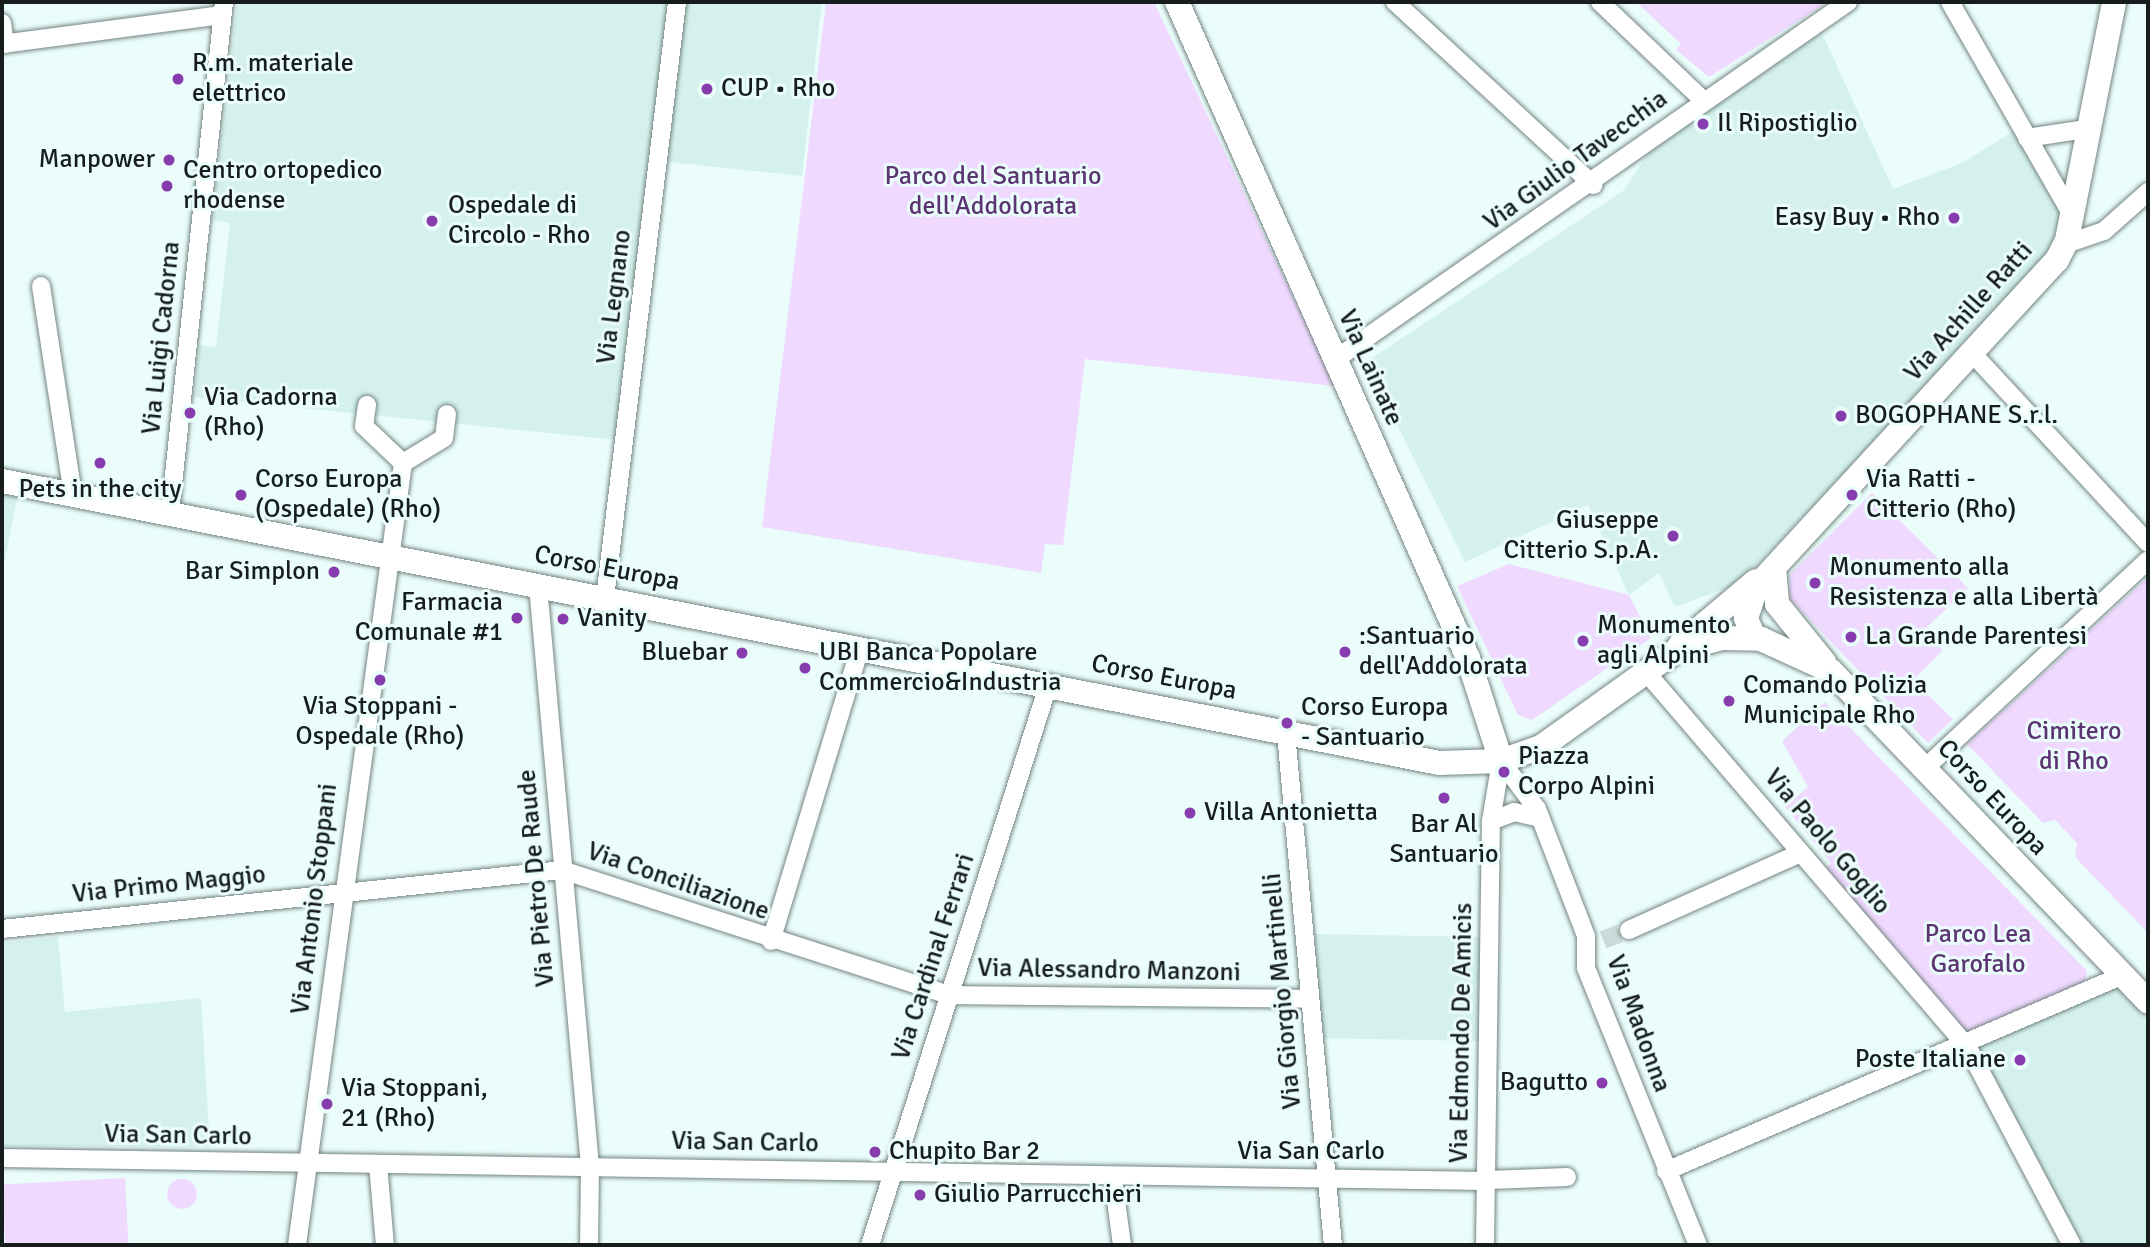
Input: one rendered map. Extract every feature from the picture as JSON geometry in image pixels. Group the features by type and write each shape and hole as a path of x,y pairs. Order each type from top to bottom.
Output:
{"main road":[{"name":"Via Lainate","path":"1177,2 1468,658 1502,761"},
{"name":"Via Achille Ratti","path":"1677,650 1690,633 1774,568 1972,353 2066,244 2086,129 2114,2"},
{"name":"Corso Europa","path":"2,481 386,559 605,598 1439,762 1502,761 1567,732 1677,650 1722,638 1754,638 1796,651 1831,671 2148,1001"},
{"path":"1754,638 1768,615 1774,568"},
{"path":"1774,568 1777,604 1831,671"}],"street":[{"name":"Via Legnano","path":"605,598 677,2"},
{"path":"1395,2 1593,185"},
{"path":"1600,2 1703,100"},
{"name":"Via Giulio Tavecchia","path":"1334,361 1593,185 1703,100 1846,2"},
{"path":"1950,2 2071,213"},
{"path":"2,23 3,44 223,8"},
{"name":"Via Luigi Cadorna","path":"170,513 223,8"},
{"path":"2027,138 2086,129"},
{"path":"2066,244 2104,231 2148,192"},
{"path":"41,286 73,495"},
{"path":"1972,353 2148,543"},
{"path":"366,405 364,426 403,463 444,438 447,414"},
{"name":"Via Antonio Stoppani","path":"297,1245 386,559 403,463"},
{"path":"1924,769 2148,560"},
{"name":"Via Pietro De Raude","path":"538,586 590,1166 589,1245"},
{"path":"771,941 860,648"},
{"name":"Via Paolo Goglio","path":"1646,672 1967,1046 2072,1245"},
{"name":"Via Cardinal Ferrari","path":"870,1245 1048,686"},
{"name":"Via Giorgio Martinelli","path":"1286,733 1333,1245"},
{"path":"1502,761 1540,818"},
{"path":"1491,821 1502,761"},
{"path":"1491,821 1514,812 1540,818"},
{"name":"Via Madonna","path":"1540,818 1594,943 1586,968 1698,1245"},
{"name":"Via Edmondo De Amicis","path":"1485,1245 1491,821"},
{"path":"1629,930 1800,853"},
{"name":"Via Conciliazione","path":"341,891 562,870 771,941 949,995"},
{"name":"Via Primo Maggio","path":"2,929 341,891"},
{"path":"1666,1171 1967,1046 2123,975"},
{"name":"Via Alessandro Manzoni","path":"949,995 1310,999"},
{"name":"Via San Carlo","path":"2,1158 307,1165 590,1166 1113,1179 1326,1177 1487,1181 1567,1177"},
{"path":"378,1164 385,1245"},
{"path":"1113,1179 1122,1245"}],"shaded area":[{"name":"Ospedale di Circolo - Rho","path":"237,2 822,2 802,176 650,160 617,440 194,397 200,345 216,347 230,223 212,220"},
{"path":"1822,33 1893,189 1962,163 2014,131 2061,215 2047,257 1740,583 1675,607 1659,573 1629,595 1588,505 1465,562 1366,362 1623,191 1652,148"},
{"path":"2,485 19,489 2,574"},
{"path":"1313,934 1482,937 1480,1041 1311,1038"},
{"path":"58,937 65,1012 201,998 210,1147 2,1146 2,943"},
{"path":"2123,979 2148,1005 2148,1245 2075,1245 1972,1047"}],"green space":[{"name":"Parco del Santuario dell'Addolorata","path":"826,2 1154,2 1335,386 1085,359 1063,545 1045,544 1041,573 762,527"},
{"path":"1636,2 1825,4 1709,77 1676,50 1681,44"},
{"path":"1872,493 1968,588 1925,629 1943,650 1913,680 1953,719 1928,743 1789,598 1790,574"},
{"path":"1509,564 1629,595 1651,638 1532,720 1518,715 1457,586"},
{"name":"Cimitero di Rho","path":"2148,577 2148,933 2075,857 2077,843 2055,820 2043,823 1967,744"},
{"name":"Parco Lea Garofalo","path":"1825,702 2087,971 2085,982 1968,1033 1824,870 1831,863 1785,807 1808,787 1782,741"},
{"path":"125,1178 129,1245 5,1245 2,1184"},
{"path":"182,1179 193,1183 197,1194 193,1205 182,1209 171,1205 167,1194 171,1183"}],"tunnel":[{"path":"1603,940 1629,930"}],"place":[{"name":"R.m. materiale elettrico","path":"178,79"},
{"name":"CUP • Rho","path":"707,89"},
{"name":"Il Ripostiglio","path":"1703,124"},
{"name":"Manpower","path":"169,160"},
{"name":"Centro ortopedico rhodense","path":"167,186"},
{"name":"Easy Buy • Rho","path":"1954,218"},
{"name":"Ospedale di Circolo - Rho","path":"432,221"},
{"name":"Via Cadorna (Rho)","path":"190,413"},
{"name":"BOGOPHANE S.r.l.","path":"1841,416"},
{"name":"Pets in the city","path":"100,463"},
{"name":"Corso Europa (Ospedale) (Rho)","path":"241,495"},
{"name":"Via Ratti - Citterio (Rho)","path":"1852,495"},
{"name":"Giuseppe Citterio S.p.A.","path":"1673,536"},
{"name":"Bar Simplon","path":"334,572"},
{"name":"Monumento alla Resistenza e alla Libertà","path":"1815,583"},
{"name":"Farmacia Comunale #1","path":"517,618"},
{"name":"Vanity","path":"563,619"},
{"name":"La Grande Parentesi","path":"1851,637"},
{"name":"Monumento agli Alpini","path":"1583,641"},
{"name":":Santuario dell'Addolorata","path":"1345,652"},
{"name":"Bluebar","path":"742,653"},
{"name":"UBI Banca Popolare Commercio&Industria","path":"805,668"},
{"name":"Via Stoppani - Ospedale (Rho)","path":"380,680"},
{"name":"Comando Polizia Municipale Rho","path":"1729,701"},
{"name":"Corso Europa - Santuario","path":"1287,723"},
{"name":"Piazza Corpo Alpini","path":"1504,772"},
{"name":"Bar Al Santuario","path":"1444,798"},
{"name":"Villa Antonietta","path":"1190,813"},
{"name":"Poste Italiane","path":"2020,1060"},
{"name":"Bagutto","path":"1602,1083"},
{"name":"Via Stoppani, 21 (Rho)","path":"327,1104"},
{"name":"Chupito Bar 2","path":"875,1152"},
{"name":"Giulio Parrucchieri","path":"920,1195"}]}
